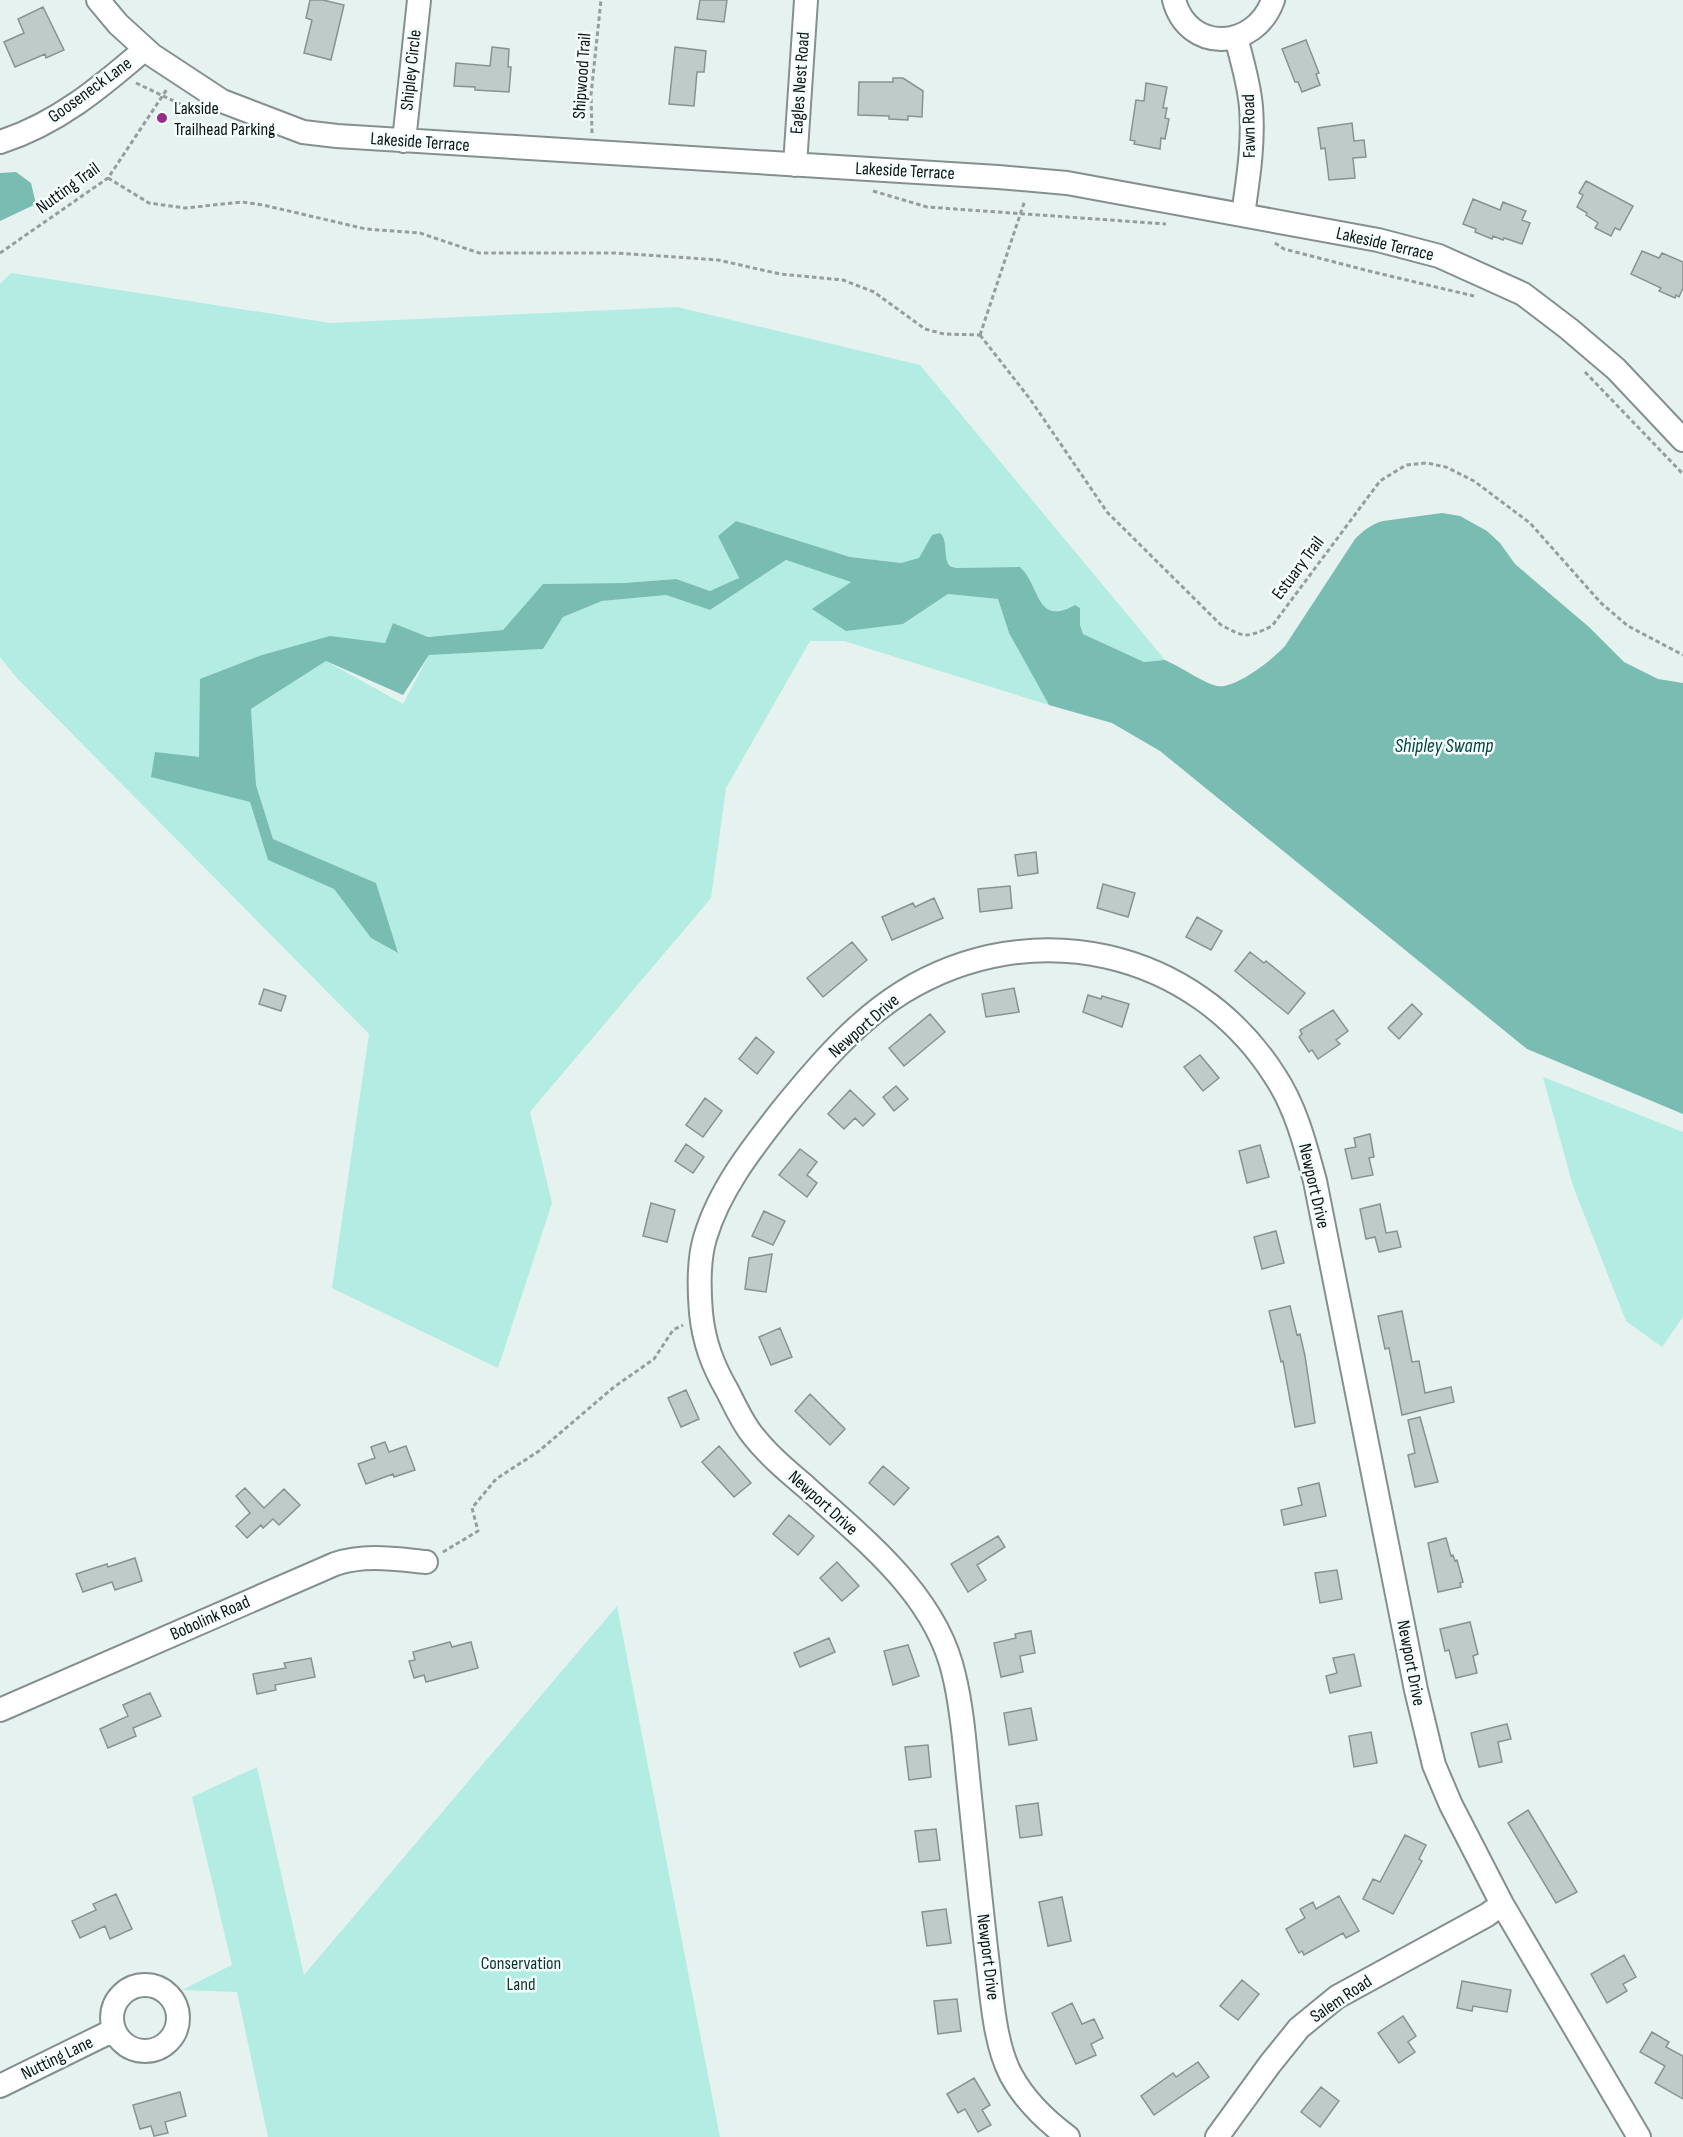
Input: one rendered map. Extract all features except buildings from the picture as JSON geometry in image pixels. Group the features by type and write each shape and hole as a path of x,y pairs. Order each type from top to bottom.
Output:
{"street":[{"name":"Lakeside Terrace","path":"98,0 118,24 145,49 178,73 222,101 303,132 404,141 1067,183 1378,240 1439,256 1523,294 1569,328 1616,369 1683,440"},
{"name":"Shipley Circle","path":"404,141 419,0"},
{"name":"Eagles Nest Road","path":"795,165 806,0"},
{"path":"1174,0 1180,15 1195,30 1215,38 1236,38 1256,27 1264,19 1273,0"},
{"name":"Fawn Road","path":"1236,38 1251,106 1250,170 1243,215"},
{"name":"Gooseneck Lane","path":"0,142 54,119 72,108 145,49"},
{"name":"Newport Drive","path":"1068,2137 1043,2118 1023,2095 1010,2073 1001,2050 985,1942 963,1720 953,1670 944,1644 932,1618 909,1586 878,1554 784,1468 751,1433 711,1362 701,1317 700,1278 704,1242 716,1210 754,1145 831,1054 871,1015 908,989 939,974 992,957 1038,950 1094,953 1134,963 1170,978 1200,996 1230,1020 1256,1048 1276,1078 1297,1120 1315,1181 1424,1727 1434,1765 1451,1805 1502,1904 1640,2137"},
{"name":"Bobolink Road","path":"0,1710 335,1563 351,1558 370,1557 426,1562"},
{"name":"Salem Road","path":"1217,2137 1270,2064 1306,2022 1337,1997 1487,1915 1502,1904"},
{"name":"Nutting Lane","path":"0,2086 114,2030"}],"path":[{"name":"Shipwood Trail","path":"593,153 591,95 601,0"},
{"path":"117,73 204,115"},
{"name":"Nutting Trail","path":"0,253 108,178 178,73"},
{"path":"108,178 149,203 185,208 242,202 263,205 366,229 420,233 480,253 617,253 718,260 780,274 843,280 874,292 925,329 944,334 980,335 1031,180"},
{"path":"866,189 927,207 1170,224"},
{"path":"1274,243 1284,249 1476,297"},
{"name":"Estuary Trail","path":"980,335 1030,399 1107,512 1221,625 1242,636 1251,636 1272,626 1380,481 1406,465 1427,463 1446,466 1474,481 1530,523 1601,603 1628,626 1683,655"},
{"path":"1578,365 1683,474"},
{"path":"426,1562 478,1532 472,1508 496,1479 539,1451 614,1387 654,1359 673,1330 701,1317"}],"green space":[{"path":"11,273 330,323 677,307 920,365 1165,660 1144,662 1083,634 1080,625 1080,608 1075,605 1052,611 1045,608 1020,567 956,568 952,566 946,556 944,540 932,535 919,559 901,563 850,557 736,521 718,536 739,579 710,591 675,579 624,583 543,584 503,630 428,637 393,623 385,643 329,637 262,655 199,758 152,777 250,802 268,860 334,889 371,938 397,953 376,883 273,839 256,785 251,709 326,661 403,704 429,655 543,649 563,617 602,601 666,595 710,610 786,560 852,582 903,624 948,594 998,599 1009,633 1049,705 844,641 810,641 726,788 711,898 530,1112 552,1203 498,1368 332,1288 369,1034 16,677 0,657 0,284"},
{"path":"1543,1077 1683,1132 1683,1317 1662,1347 1626,1321 1573,1186"},
{"name":"Conservation Land","path":"617,1606 720,2137 268,2137 237,1992 182,1990 232,1965 192,1797 257,1767 304,1975"}],"water":[{"path":"16,172 31,183 36,204 0,221 0,173"},
{"name":"Shipley Swamp","path":"1442,513 1460,516 1487,531 1500,543 1515,564 1589,627 1624,662 1658,679 1683,683 1683,1114 1527,1049 1160,751 1112,723 1049,705 1009,633 998,599 948,594 903,624 846,631 812,609 851,582 786,560 710,610 666,595 602,601 563,617 543,649 429,655 403,695 326,661 251,709 256,785 273,839 376,883 398,953 371,938 334,889 268,860 250,802 151,777 155,752 199,757 200,679 262,655 330,636 385,643 393,623 428,637 503,630 543,584 624,583 676,579 710,591 739,578 718,536 736,521 850,557 901,563 919,558 932,535 940,533 950,566 956,568 1020,567 1046,608 1052,611 1062,610 1075,605 1080,608 1080,625 1083,634 1144,662 1165,660 1206,682 1225,686 1244,678 1285,646 1355,539 1364,531 1383,521"}],"place":[{"name":"Lakside Trailhead Parking","path":"162,118"}]}
